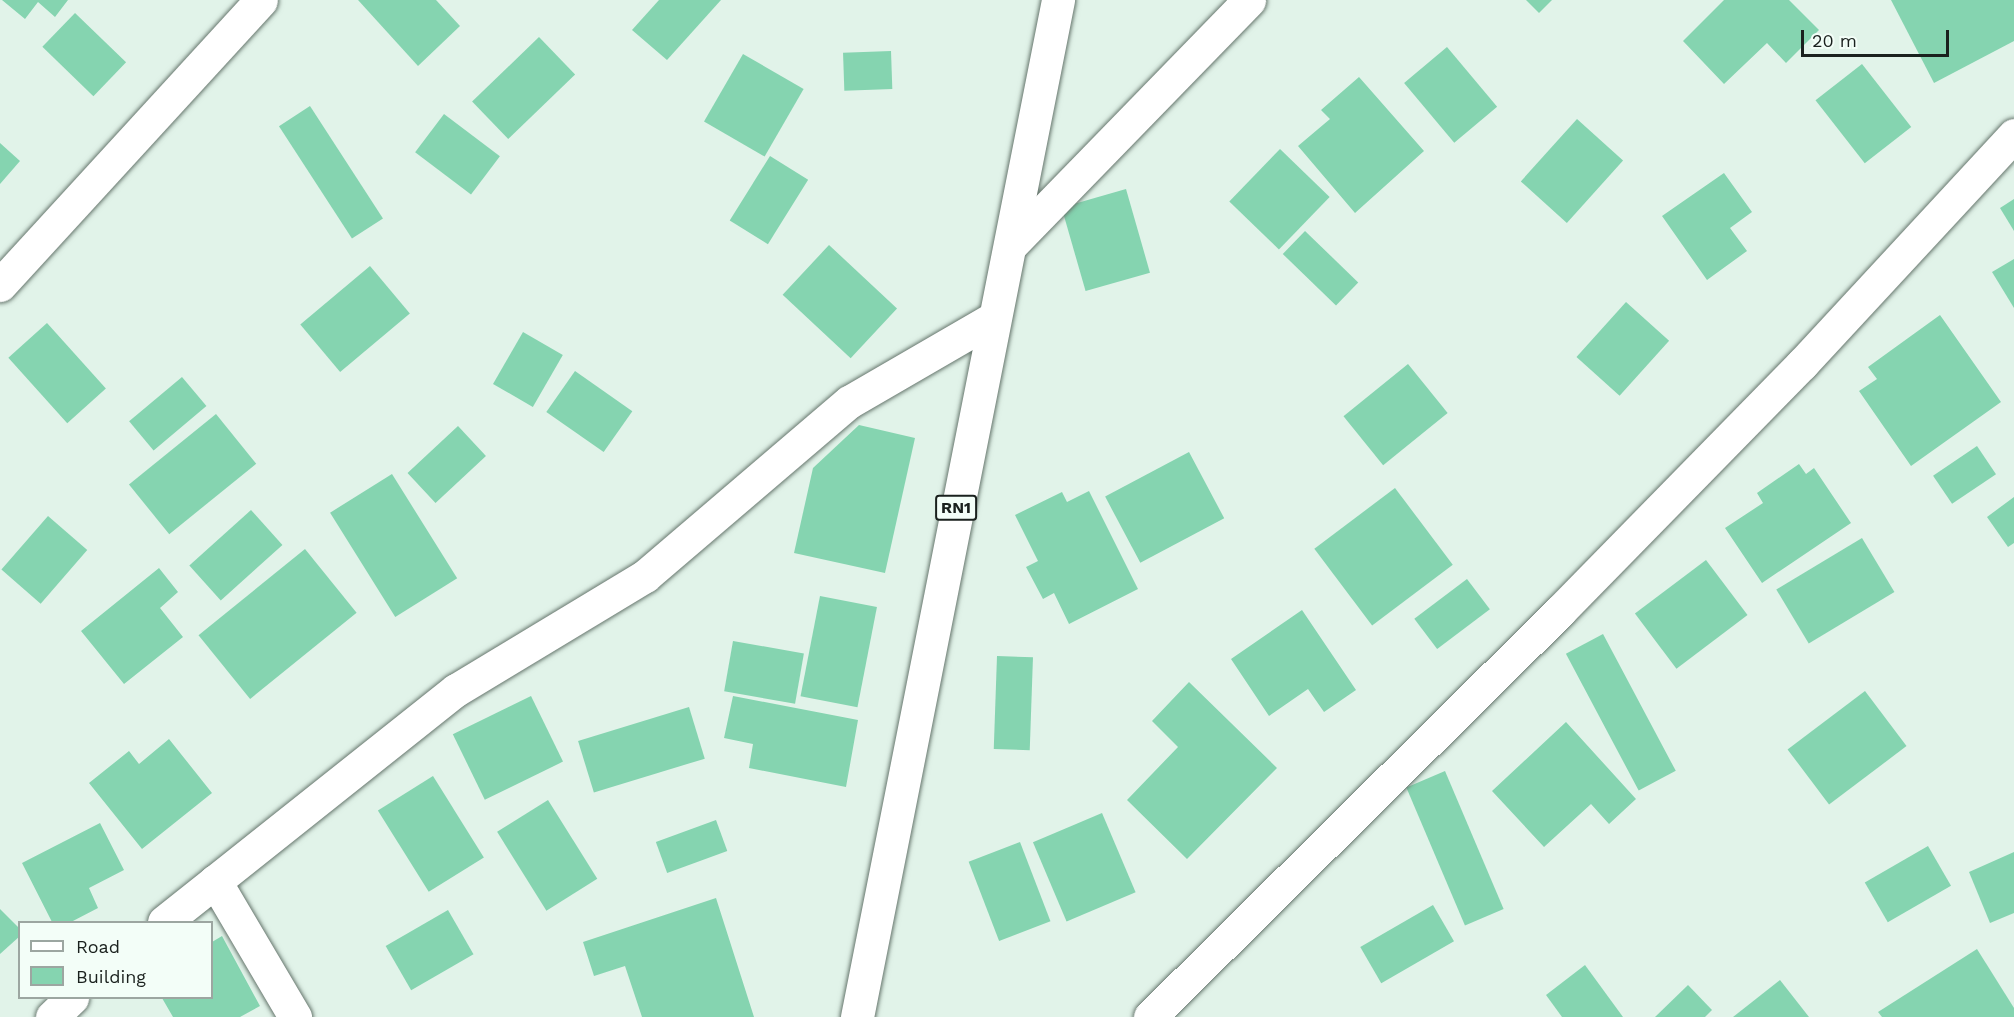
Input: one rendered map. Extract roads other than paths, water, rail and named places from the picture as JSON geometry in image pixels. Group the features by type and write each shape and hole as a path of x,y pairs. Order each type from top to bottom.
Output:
{"main road":[{"path":"0,285 261,0"},
{"name":"RN1","path":"856,1017 994,318 1012,244 1058,0"},
{"path":"1012,244 1249,0"},
{"path":"1159,1013 1560,611 1802,364 2014,135"},
{"path":"165,921 456,690 645,576 849,402 994,318"},
{"path":"215,881 295,1017"},
{"path":"52,1017 71,999"}]}
